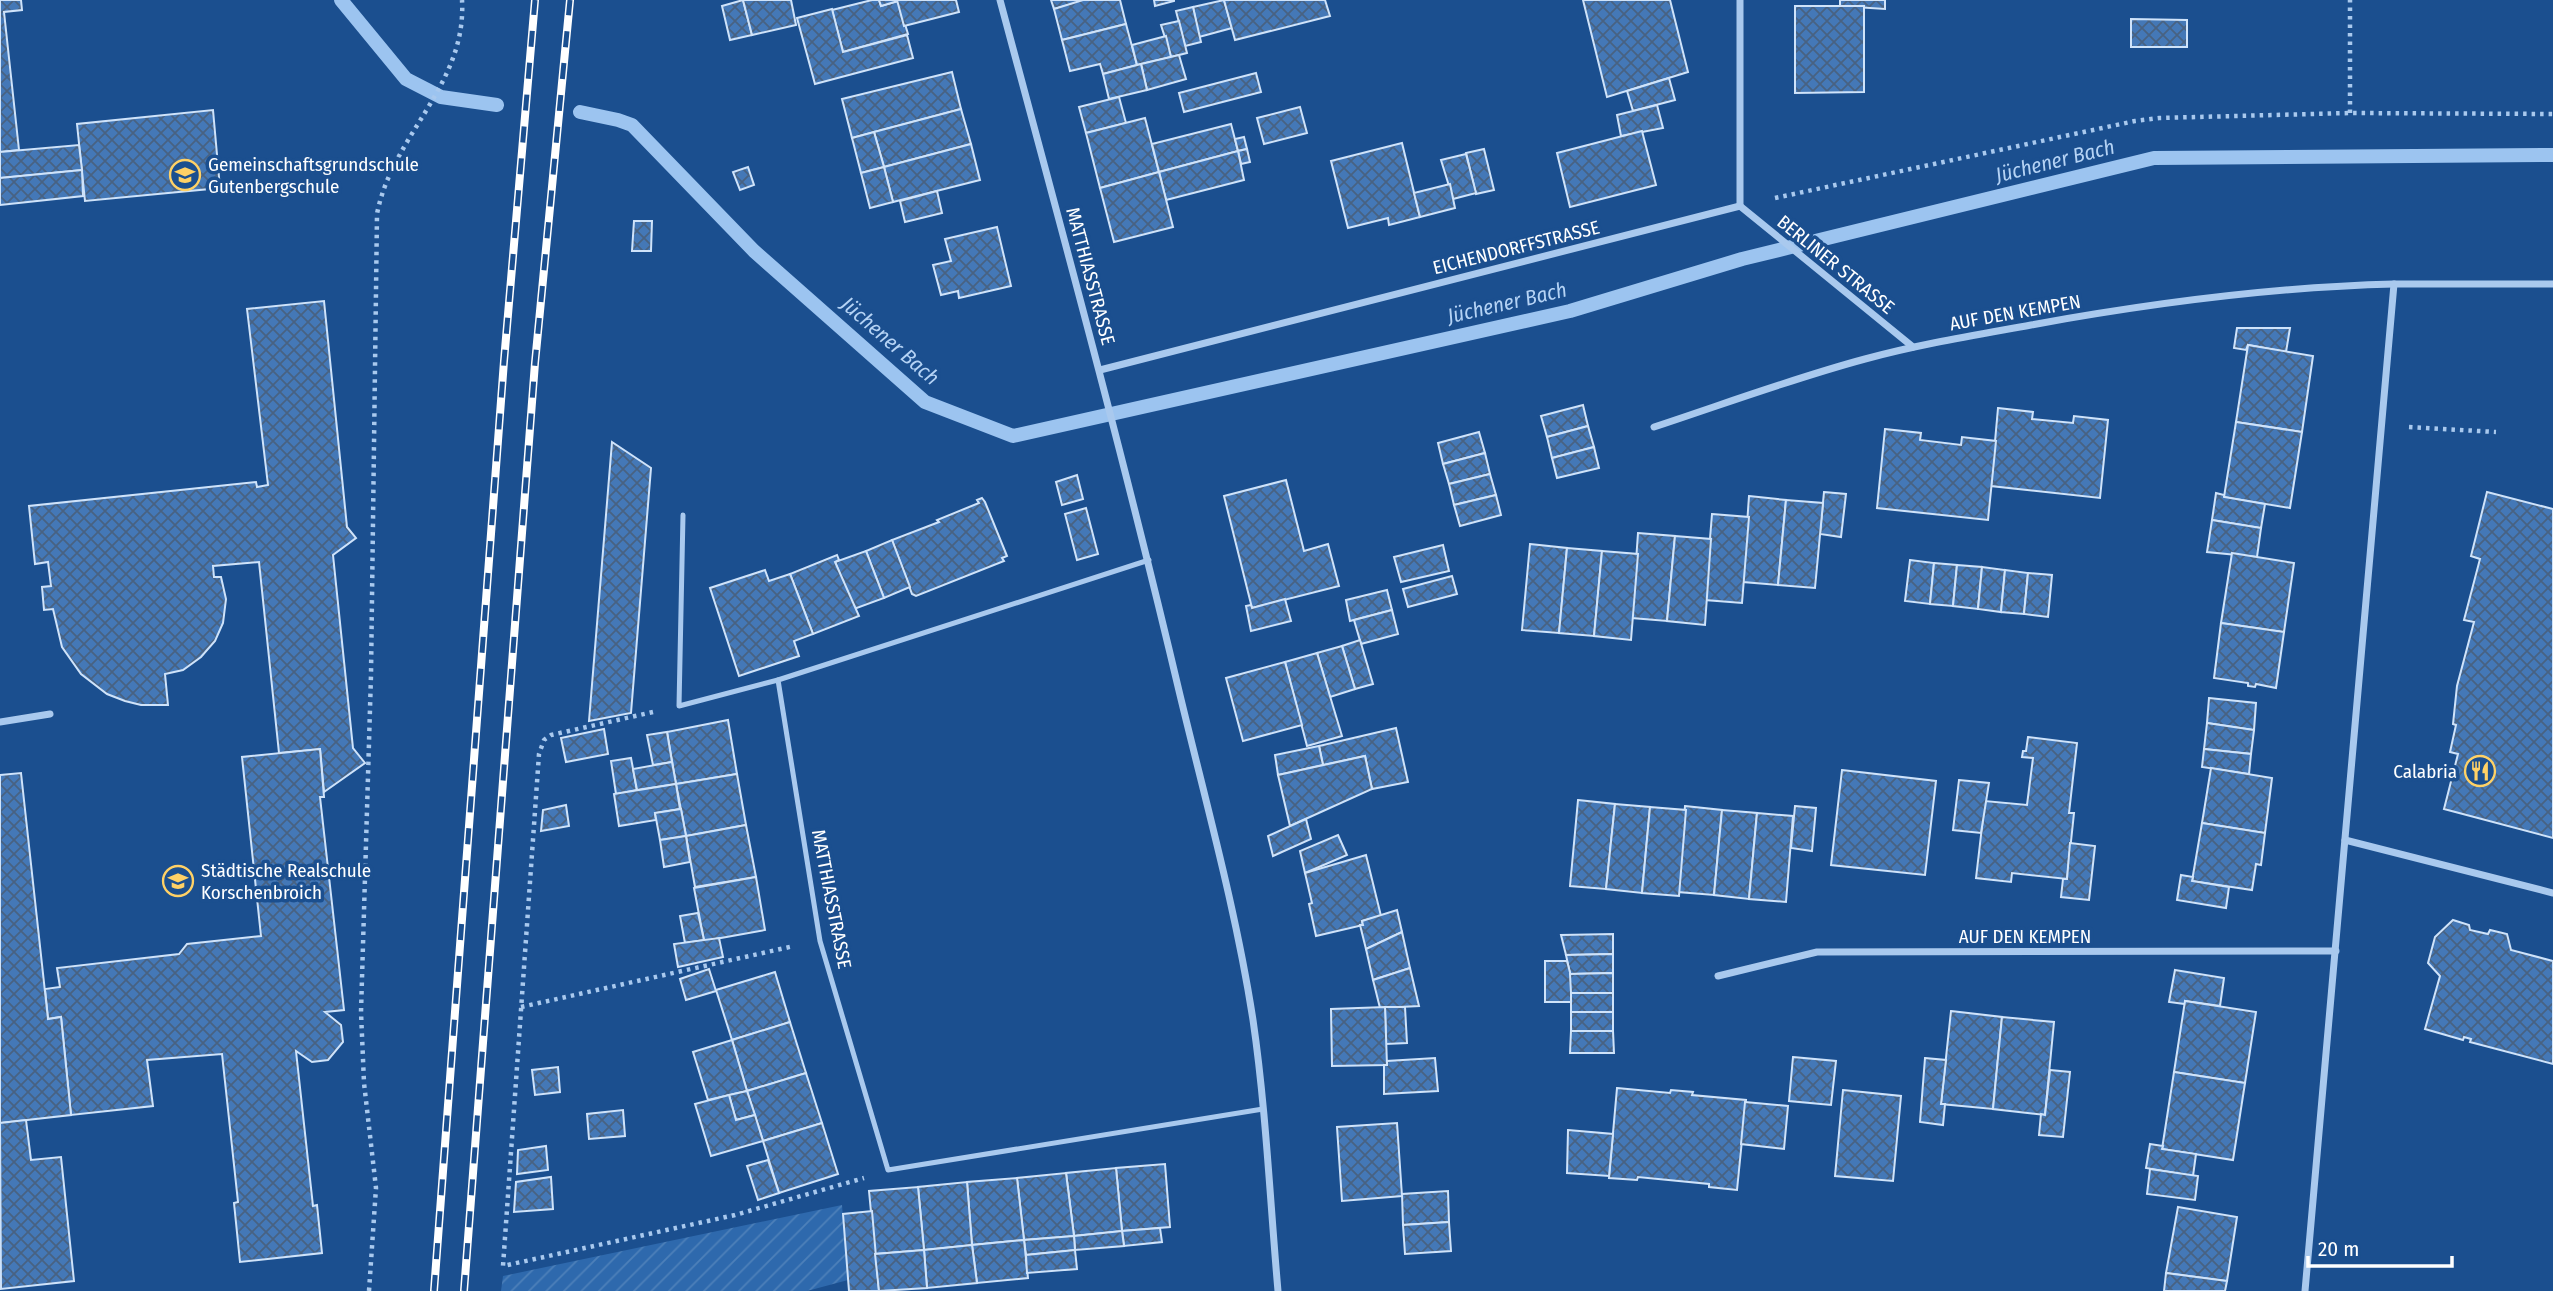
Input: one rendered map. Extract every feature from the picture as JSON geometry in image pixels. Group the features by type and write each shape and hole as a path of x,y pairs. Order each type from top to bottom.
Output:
{"street":[{"name":"MATTHIASSTRASSE","path":"1000,0 1149,560 1238,937 1253,1022 1263,1109 1278,1291"},
{"path":"1740,0 1740,206"},
{"name":"EICHENDORFFSTRASSE","path":"1100,370 1740,206"},
{"name":"BERLINER STRASSE","path":"1740,206 1913,347"},
{"path":"2305,1291 2394,284"},
{"name":"AUF DEN KEMPEN","path":"1654,427 1863,360 1913,347 2140,305 2283,288 2394,284 2553,284"},
{"path":"0,722 50,714"},
{"path":"2345,841 2553,893"},
{"name":"AUF DEN KEMPEN","path":"1718,976 1817,952 2336,951"}],"lane":[{"path":"683,515 679,706 778,680 1149,560"},
{"name":"MATTHIASSTRASSE","path":"778,680 820,941 888,1170"},
{"path":"888,1170 1263,1109"}],"path":[{"path":"369,1291 376,1188 363,1075 361,1012 370,674 377,214 385,183 445,77 461,34 461,0"},
{"path":"2350,0 2350,113"},
{"path":"1740,206 2135,121 2186,115 2553,114"},
{"path":"2397,426 2496,432"},
{"path":"679,706 559,733 544,740 539,754 503,1266 735,1215 795,1200 888,1170"},
{"path":"521,1007 820,941"}],"shaded area":[{"path":"842,1205 848,1280 807,1291 501,1291 503,1276"}],"building":[{"path":"0,0 21,0 22,10 4,12 19,150 0,152"},
{"path":"743,0 752,35 730,40 722,6"},
{"path":"743,0 791,0 796,25 752,35"},
{"path":"879,0 881,6 898,1 908,34 843,52 832,10"},
{"path":"879,0 897,0 898,1 881,6"},
{"path":"897,0 956,0 959,12 904,26"},
{"path":"1051,0 1083,0 1084,1 1054,9"},
{"path":"1083,0 1120,0 1126,24 1062,40 1054,9"},
{"path":"1154,0 1174,0 1174,1 1155,6"},
{"path":"1224,0 1232,28 1199,37 1193,7"},
{"path":"1224,0 1325,0 1330,16 1235,40"},
{"path":"1583,0 1670,0 1688,72 1607,97"},
{"path":"1840,0 1885,0 1885,9 1840,6"},
{"path":"1795,6 1864,6 1864,92 1795,93"},
{"path":"1193,7 1201,42 1185,46 1176,11"},
{"path":"832,9 843,52 907,35 913,58 815,84 797,18"},
{"path":"2131,19 2187,20 2187,47 2131,47"},
{"path":"1179,21 1187,53 1171,57 1161,25"},
{"path":"1126,24 1137,65 1103,74 1100,64 1070,71 1062,40"},
{"path":"1166,36 1171,57 1137,65 1132,45"},
{"path":"1179,55 1186,79 1147,90 1141,64"},
{"path":"1141,64 1147,90 1109,99 1103,74"},
{"path":"952,72 961,109 852,138 842,99"},
{"path":"1256,73 1261,92 1184,112 1179,93"},
{"path":"1669,78 1675,100 1633,111 1627,91"},
{"path":"1119,97 1126,123 1086,133 1079,107"},
{"path":"1657,105 1663,128 1621,136 1617,115"},
{"path":"1300,107 1307,133 1264,144 1257,118"},
{"path":"961,109 971,144 884,167 874,132"},
{"path":"213,110 220,188 85,201 77,124"},
{"path":"1145,118 1159,172 1100,188 1086,133"},
{"path":"1231,124 1238,151 1159,172 1152,144"},
{"path":"1642,131 1656,185 1570,207 1557,153"},
{"path":"874,132 884,167 861,173 852,138"},
{"path":"1244,137 1247,149 1238,151 1235,139"},
{"path":"1402,143 1420,217 1389,225 1388,218 1348,228 1331,161"},
{"path":"971,144 980,180 893,202 884,167"},
{"path":"79,145 82,170 0,178 0,152"},
{"path":"1247,149 1250,162 1241,164 1238,151"},
{"path":"1484,149 1494,190 1476,194 1466,153"},
{"path":"1238,151 1244,180 1166,200 1159,172"},
{"path":"1466,154 1476,193 1453,199 1441,160"},
{"path":"748,167 754,185 740,190 733,172"},
{"path":"884,167 893,202 870,208 861,173"},
{"path":"82,170 83,196 0,205 0,178"},
{"path":"1159,172 1173,227 1114,242 1100,188"},
{"path":"1450,184 1455,208 1420,217 1414,193"},
{"path":"937,191 942,213 905,222 900,201"},
{"path":"634,221 652,221 651,251 632,251"},
{"path":"997,227 1011,286 959,298 958,291 941,295 933,265 951,261 945,239"},
{"path":"324,301 347,527 356,538 333,555 353,748 365,763 324,792 320,749 279,753 259,562 213,566 214,577 221,577 226,599 223,623 215,641 201,657 183,670 165,674 168,705 141,705 107,694 81,674 62,647 53,609 44,610 42,587 51,586 48,562 35,564 29,506 256,482 257,487 268,485 247,309"},
{"path":"2237,328 2290,328 2286,352 2248,345 2246,350 2234,348"},
{"path":"2248,345 2313,356 2302,432 2236,422"},
{"path":"1583,405 1588,426 1547,437 1541,416"},
{"path":"1998,408 2033,412 2032,419 2073,423 2074,416 2108,420 2100,498 1991,486"},
{"path":"2236,422 2302,432 2290,508 2224,497"},
{"path":"1588,426 1594,447 1552,458 1547,437"},
{"path":"1885,429 1921,433 1920,440 1961,445 1962,437 1996,441 1988,520 1877,508"},
{"path":"1479,432 1485,453 1443,464 1438,443"},
{"path":"612,442 651,468 631,713 589,721"},
{"path":"1594,447 1599,468 1557,478 1552,458"},
{"path":"1485,453 1490,474 1449,484 1443,464"},
{"path":"1490,474 1496,495 1454,505 1449,484"},
{"path":"1077,475 1083,499 1062,505 1056,482"},
{"path":"1286,480 1304,551 1328,544 1339,586 1252,608 1224,496"},
{"path":"1824,492 1846,494 1841,537 1820,534"},
{"path":"2487,492 2553,509 2553,838 2444,809 2458,754 2450,752 2456,725 2453,724 2457,686 2474,622 2464,620 2480,559 2471,556"},
{"path":"2216,493 2224,497 2265,504 2261,528 2212,520"},
{"path":"1496,495 1501,515 1460,526 1454,505"},
{"path":"1749,496 1786,500 1778,585 1743,582"},
{"path":"982,498 1007,556 1002,558 1004,561 916,596 912,594 892,540 939,522 937,520 979,503 977,500"},
{"path":"1786,500 1823,503 1815,588 1778,585"},
{"path":"1086,508 1098,554 1077,560 1065,514"},
{"path":"1712,514 1749,517 1742,603 1705,600"},
{"path":"2212,520 2261,528 2257,557 2207,552"},
{"path":"1638,533 1675,536 1667,621 1632,618"},
{"path":"1675,536 1711,539 1705,625 1667,621"},
{"path":"892,540 910,587 884,598 866,551"},
{"path":"1530,544 1567,548 1559,633 1522,630"},
{"path":"1443,545 1449,571 1401,582 1394,557"},
{"path":"1567,548 1602,551 1594,636 1559,633"},
{"path":"866,551 884,598 854,609 835,562"},
{"path":"1602,551 1638,554 1631,640 1594,636"},
{"path":"2232,553 2294,563 2284,632 2221,623"},
{"path":"837,555 839,560 835,562 859,616 813,634 790,574"},
{"path":"1910,560 1934,563 1930,604 1905,601"},
{"path":"1934,563 1957,565 1953,606 1930,604"},
{"path":"1957,565 1982,567 1978,609 1953,606"},
{"path":"1982,567 2005,570 2001,612 1978,609"},
{"path":"765,570 769,581 790,574 813,634 794,641 799,656 739,676 710,588"},
{"path":"2005,570 2028,573 2024,614 2001,612"},
{"path":"2028,573 2052,575 2048,617 2024,614"},
{"path":"1452,576 1457,594 1408,607 1403,589"},
{"path":"1387,590 1392,610 1350,621 1346,600"},
{"path":"1285,599 1291,621 1251,631 1246,606 1251,605 1252,608"},
{"path":"1392,610 1398,634 1361,644 1354,620"},
{"path":"2221,623 2284,632 2276,688 2256,684 2255,687 2248,686 2248,683 2214,678"},
{"path":"1360,640 1373,684 1355,689 1342,646"},
{"path":"1342,646 1355,689 1330,697 1317,653"},
{"path":"1317,653 1342,736 1307,746 1285,662"},
{"path":"1285,662 1302,725 1243,741 1226,678"},
{"path":"2209,698 2256,703 2254,730 2207,723"},
{"path":"728,720 737,774 676,784 667,732"},
{"path":"2207,723 2254,730 2251,754 2204,749"},
{"path":"1396,728 1408,782 1372,789 1365,756 1323,765 1319,746"},
{"path":"604,729 608,754 566,762 561,738"},
{"path":"667,732 672,762 653,765 647,735"},
{"path":"2028,737 2077,743 2069,813 2074,813 2067,879 2012,873 2011,882 1976,878 1985,801 2027,805 2033,758 2022,757 2023,751 2026,751"},
{"path":"1319,746 1323,765 1278,775 1275,755"},
{"path":"320,749 324,797 320,797 344,1010 325,1012 341,1025 343,1042 328,1060 312,1062 296,1051 313,1206 317,1205 322,1253 240,1262 234,1203 238,1202 222,1054 147,1060 153,1106 71,1115 61,1017 48,1019 45,989 60,987 57,968 179,954 187,944 261,936 242,757"},
{"path":"2204,749 2251,754 2249,774 2202,767"},
{"path":"1365,756 1372,789 1290,826 1278,775"},
{"path":"631,758 637,790 616,794 611,761"},
{"path":"672,762 676,784 637,790 633,769"},
{"path":"2211,768 2272,778 2265,833 2202,823"},
{"path":"1842,770 1936,781 1925,875 1831,865"},
{"path":"21,773 48,1019 61,1017 71,1115 0,1123 0,775"},
{"path":"737,774 746,825 686,836 676,784"},
{"path":"1959,780 1989,783 1981,833 1953,830"},
{"path":"676,784 680,809 655,813 656,820 619,826 614,794"},
{"path":"1578,800 1615,804 1606,889 1570,886"},
{"path":"1615,804 1650,807 1642,893 1606,889"},
{"path":"566,805 569,826 541,831 543,810"},
{"path":"1685,806 1722,810 1714,895 1678,892"},
{"path":"1795,806 1816,808 1812,851 1791,848"},
{"path":"1650,807 1686,810 1679,896 1642,893"},
{"path":"681,809 686,836 660,840 655,813"},
{"path":"1722,810 1757,813 1749,899 1714,895"},
{"path":"1757,813 1793,816 1786,902 1749,899"},
{"path":"1306,819 1311,839 1273,856 1268,836"},
{"path":"2202,823 2265,833 2261,865 2256,864 2252,890 2192,881"},
{"path":"746,825 756,877 695,887 686,836"},
{"path":"1338,835 1347,855 1305,873 1300,851"},
{"path":"686,836 690,862 664,867 660,840"},
{"path":"2070,843 2095,846 2089,900 2061,897 2063,879 2067,879"},
{"path":"1366,855 1381,916 1362,921 1363,925 1316,936 1305,873"},
{"path":"2181,875 2193,877 2192,881 2229,887 2226,908 2177,900"},
{"path":"756,877 765,930 704,941 694,888"},
{"path":"1397,910 1402,932 1366,949 1360,925 1363,925 1362,921"},
{"path":"698,913 704,940 685,943 680,916"},
{"path":"2453,920 2469,925 2470,930 2488,934 2490,930 2507,934 2511,950 2553,961 2553,1064 2470,1042 2471,1039 2464,1037 2463,1040 2425,1029 2440,976 2428,963 2435,937"},
{"path":"1402,932 1410,968 1373,980 1366,949"},
{"path":"1613,934 1613,954 1566,955 1561,935"},
{"path":"719,938 723,957 678,967 674,944"},
{"path":"1613,954 1613,973 1570,974 1566,955"},
{"path":"1545,961 1567,961 1572,980 1572,1002 1545,1002"},
{"path":"1410,968 1419,1006 1380,1008 1373,980"},
{"path":"709,969 716,991 686,1000 680,979"},
{"path":"2175,970 2224,978 2220,1006 2185,1001 2185,1004 2169,1002"},
{"path":"775,972 790,1022 732,1040 716,990"},
{"path":"1613,973 1613,993 1571,993 1570,974"},
{"path":"1571,993 1613,993 1613,1012 1571,1012"},
{"path":"2185,1001 2256,1012 2245,1083 2174,1072"},
{"path":"1385,1007 1405,1007 1407,1043 1386,1044"},
{"path":"1385,1007 1387,1065 1332,1066 1331,1009"},
{"path":"1951,1011 2002,1017 1993,1109 1941,1104"},
{"path":"1571,1012 1613,1012 1613,1031 1571,1031"},
{"path":"2002,1017 2054,1022 2045,1115 1993,1109"},
{"path":"790,1022 806,1073 747,1091 732,1040"},
{"path":"1571,1031 1613,1031 1614,1053 1570,1053"},
{"path":"732,1040 747,1091 708,1100 693,1052"},
{"path":"1793,1057 1836,1061 1831,1105 1789,1101"},
{"path":"1435,1058 1438,1091 1384,1094 1384,1065 1387,1065 1387,1061"},
{"path":"1925,1058 1946,1060 1941,1104 1945,1104 1943,1125 1920,1122"},
{"path":"558,1067 560,1092 535,1095 532,1070"},
{"path":"2050,1070 2070,1072 2063,1137 2039,1135 2041,1114 2045,1115"},
{"path":"2174,1072 2245,1083 2233,1160 2162,1149"},
{"path":"806,1073 822,1123 763,1141 747,1091"},
{"path":"1617,1088 1670,1093 1671,1090 1693,1092 1692,1095 1746,1100 1737,1190 1709,1187 1709,1184 1638,1177 1637,1180 1609,1178"},
{"path":"1843,1090 1901,1096 1893,1181 1835,1176"},
{"path":"747,1091 755,1115 736,1120 729,1095"},
{"path":"729,1095 736,1120 755,1115 763,1141 711,1156 695,1104"},
{"path":"1745,1102 1788,1106 1784,1149 1741,1144"},
{"path":"623,1110 625,1136 589,1139 587,1114"},
{"path":"26,1120 31,1160 61,1157 74,1281 1,1289 0,1123"},
{"path":"822,1123 838,1174 779,1193 763,1141"},
{"path":"1397,1123 1402,1196 1342,1201 1337,1127"},
{"path":"1568,1130 1613,1134 1609,1176 1567,1173"},
{"path":"2150,1144 2163,1146 2162,1149 2196,1154 2193,1176 2146,1168"},
{"path":"546,1146 548,1170 517,1174 518,1150"},
{"path":"768,1160 779,1193 758,1200 747,1166"},
{"path":"1165,1164 1170,1227 1122,1231 1116,1168"},
{"path":"1116,1168 1122,1231 1074,1236 1066,1173"},
{"path":"2150,1169 2198,1176 2195,1200 2147,1194"},
{"path":"1066,1173 1074,1236 1024,1240 1017,1178"},
{"path":"551,1177 553,1209 514,1212 516,1182"},
{"path":"1017,1178 1024,1240 972,1245 967,1182"},
{"path":"967,1182 972,1245 924,1250 918,1187"},
{"path":"918,1187 924,1250 875,1254 869,1191"},
{"path":"1448,1191 1449,1222 1403,1225 1402,1194"},
{"path":"2178,1207 2237,1217 2227,1281 2166,1273"},
{"path":"872,1211 879,1291 849,1291 843,1214"},
{"path":"1449,1222 1451,1251 1405,1254 1403,1225"},
{"path":"1160,1228 1162,1242 1124,1246 1122,1231"},
{"path":"1122,1231 1124,1246 1075,1250 1074,1236"},
{"path":"1074,1236 1075,1250 1026,1255 1024,1240"},
{"path":"1024,1240 1028,1278 977,1283 972,1245"},
{"path":"972,1245 977,1283 927,1288 924,1250"},
{"path":"924,1250 927,1288 879,1291 875,1254"},
{"path":"1075,1250 1077,1269 1027,1273 1026,1255"},
{"path":"2166,1273 2227,1281 2225,1291 2164,1291"}],"waterway":[{"name":"Jüchener Bach","path":"341,0 406,79 441,97 497,105"},
{"name":"Jüchener Bach","path":"580,112 632,125 754,251 925,402 1013,436 1570,311 1742,259 2154,158 2553,155"}],"railway":[{"path":"434,1291 504,361 535,0"},
{"path":"464,1291 535,363 570,0"}],"place":[{"name":"Gemeinschaftsgrundschule Gutenbergschule","path":"185,175"},
{"name":"Calabria","path":"2480,771"},
{"name":"Städtische Realschule Korschenbroich","path":"178,881"}]}
